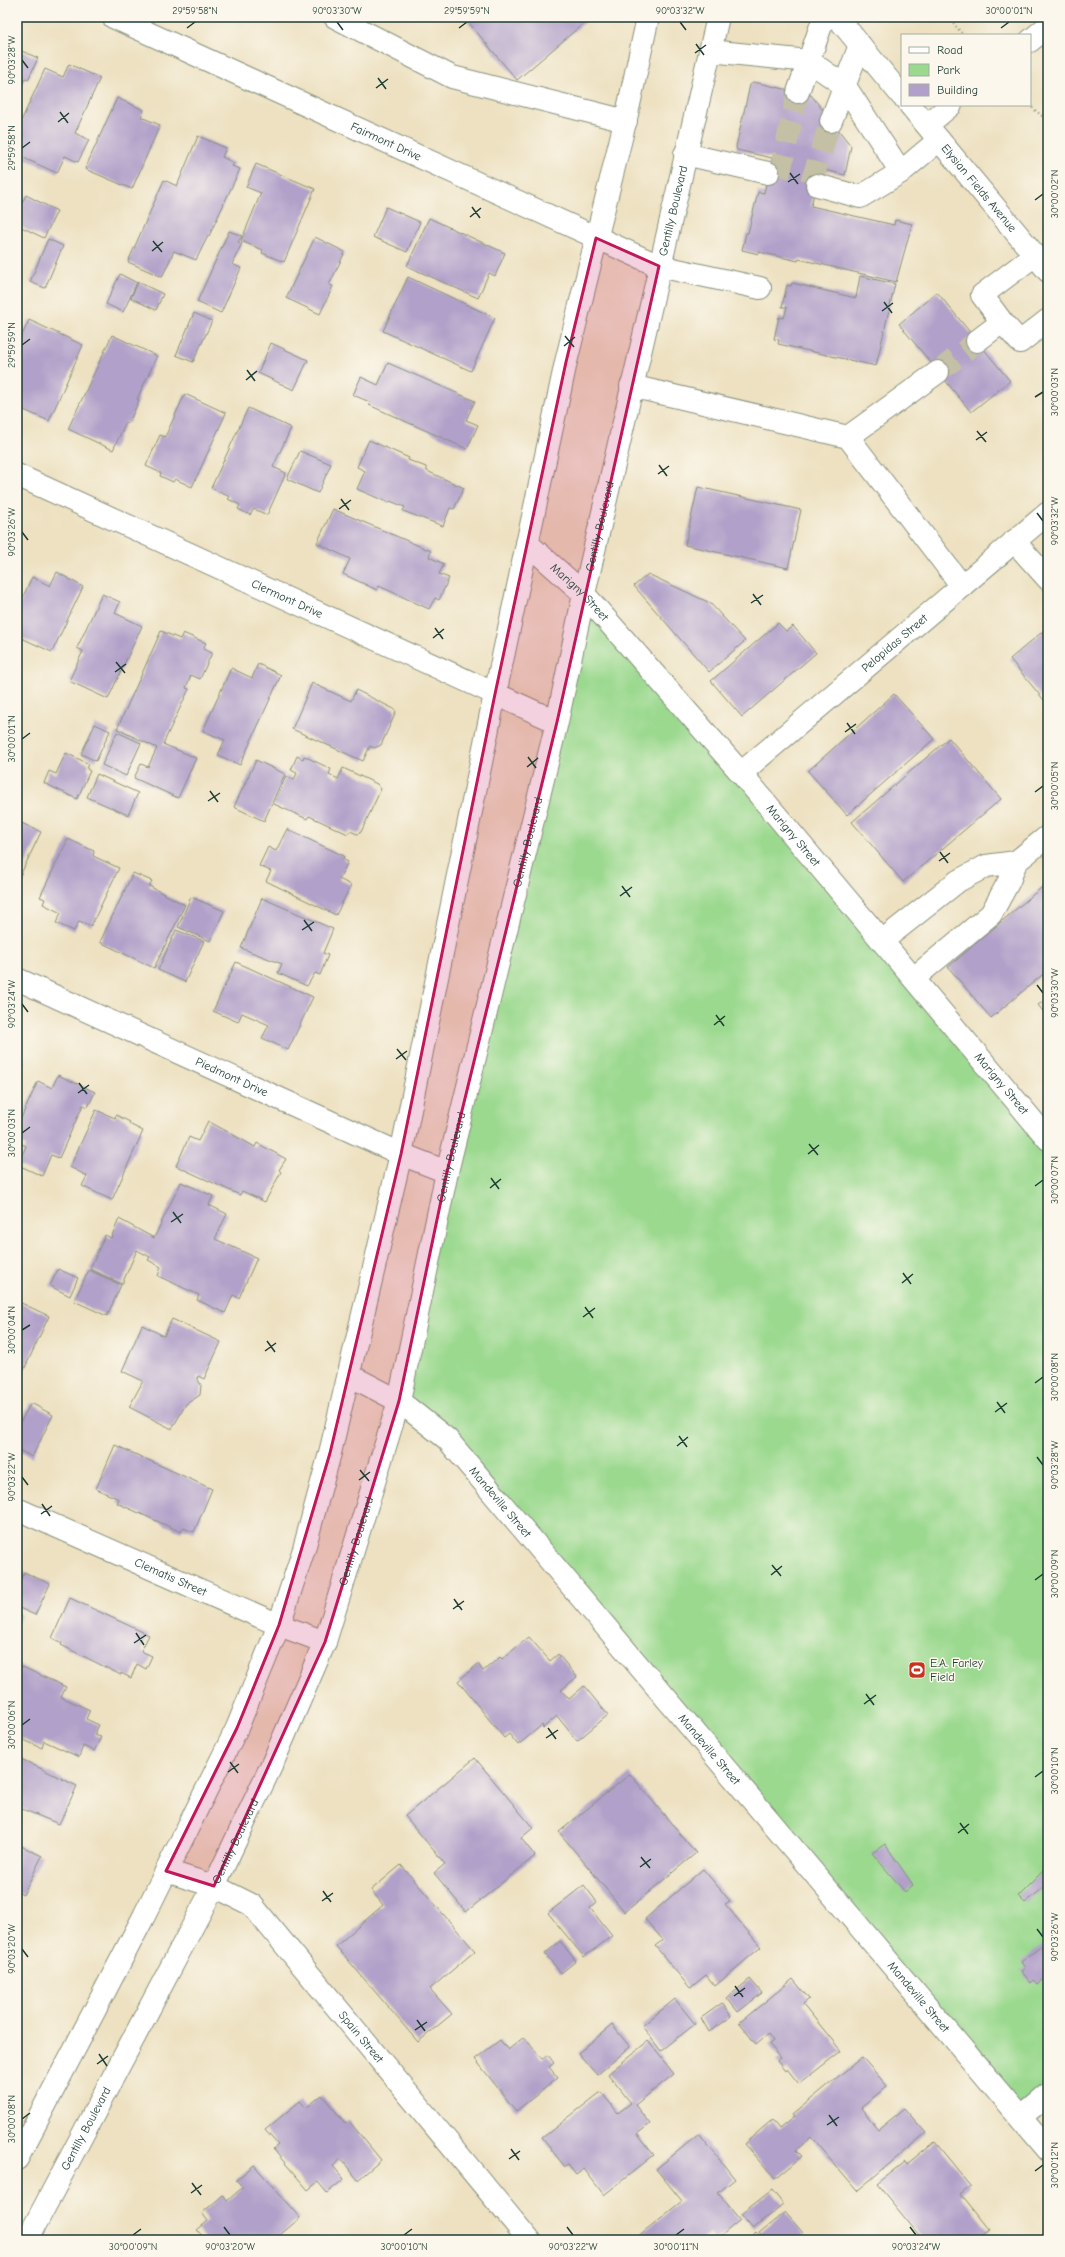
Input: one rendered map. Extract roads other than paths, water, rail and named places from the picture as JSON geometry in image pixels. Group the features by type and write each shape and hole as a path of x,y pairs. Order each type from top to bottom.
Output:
{"main road":[{"name":"Fairmont Drive","path":"113,17 658,266 760,288"},
{"path":"334,17 452,77 626,121"},
{"path":"17,2159 166,1871 237,1728 279,1625 304,1549 349,1375 401,1154 495,694 566,362 626,121 648,17"},
{"name":"Gentilly Boulevard","path":"26,2240 214,1886 273,1762 325,1642 398,1401 447,1172 558,722 584,594 658,266 718,17"},
{"path":"798,92 824,17"},
{"path":"837,17 901,95"},
{"path":"1045,17 1048,20"},
{"path":"1031,40 1048,26"},
{"path":"831,121 860,45"},
{"path":"710,51 809,61 845,86 901,172"},
{"name":"Elysian Fields Avenue","path":"911,106 1041,263"},
{"path":"817,185 860,197 901,172 933,133 950,106"},
{"path":"685,154 768,173"},
{"path":"1041,263 982,295 1002,322 1020,342 1048,320"},
{"path":"977,341 1002,322"},
{"path":"848,437 938,372"},
{"path":"631,386 848,437 962,586"},
{"name":"Clermont Drive","path":"17,475 558,722"},
{"name":"Pelopidas Street","path":"741,773 1048,513"},
{"path":"1014,541 1048,579"},
{"name":"Marigny Street","path":"528,543 584,594 741,773 1048,1138"},
{"path":"914,978 991,914 1009,881 1016,862 1048,836"},
{"path":"882,941 958,881 986,866 1016,862"},
{"name":"Piedmont Drive","path":"17,979 401,1154 447,1172"},
{"name":"Mandeville Street","path":"349,1375 398,1401 447,1439 1048,2150"},
{"name":"Clematis Street","path":"17,1509 279,1625 325,1642"},
{"name":"Spain Street","path":"166,1871 214,1886 252,1905 529,2240"},
{"path":"1020,2117 1048,2094"}],"tunnel":[{"path":"779,176 798,92"},
{"path":"811,183 831,121"},
{"path":"938,372 977,341"}],"place":[{"name":"E.A. Farley Field","path":"917,1670"}]}
